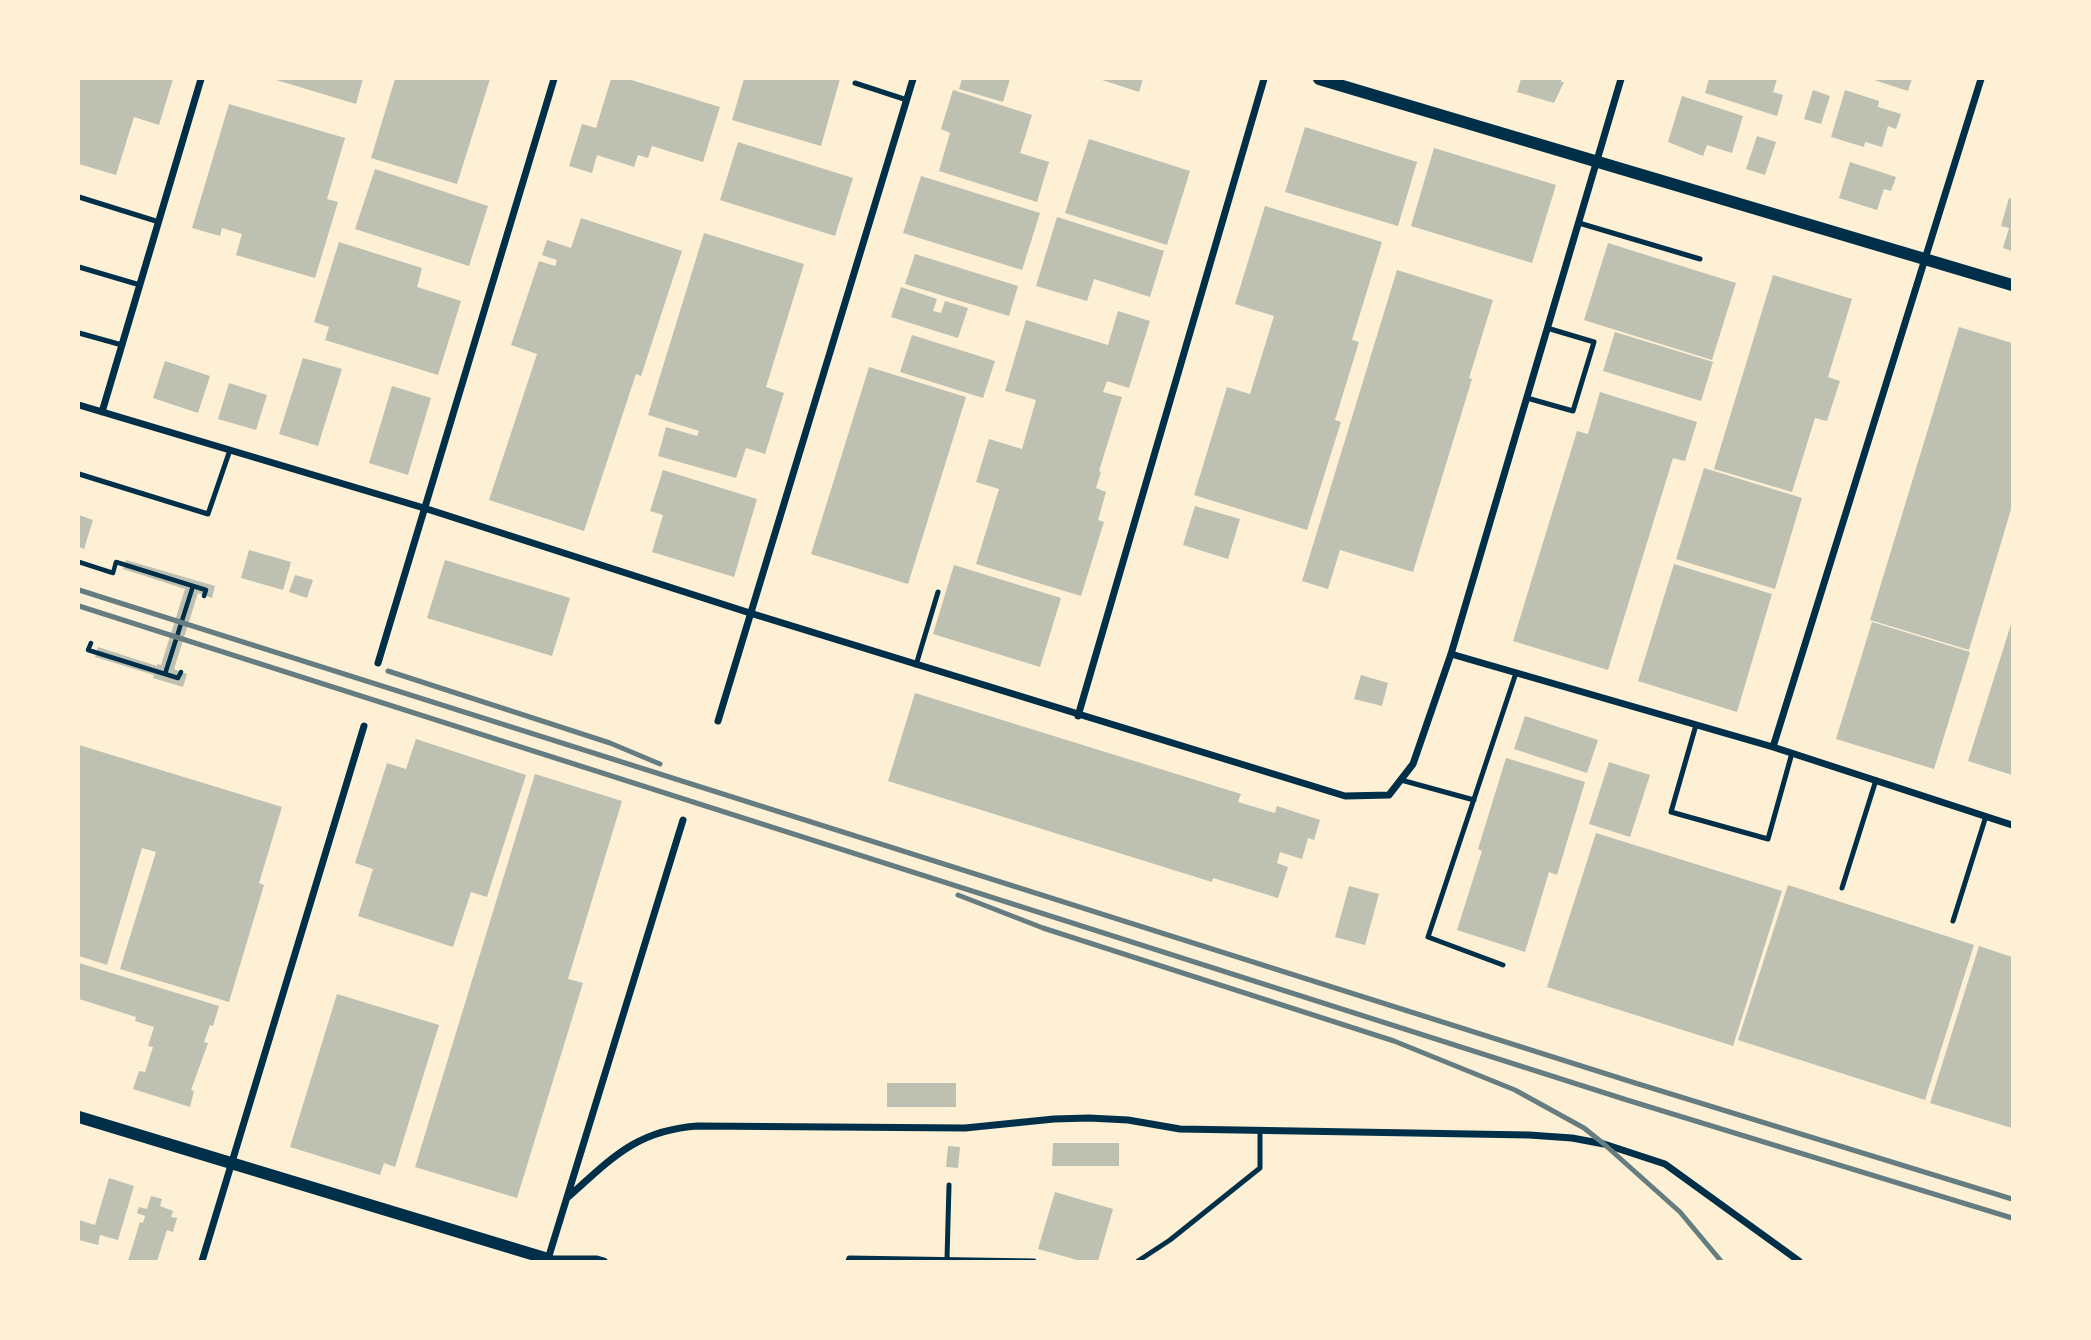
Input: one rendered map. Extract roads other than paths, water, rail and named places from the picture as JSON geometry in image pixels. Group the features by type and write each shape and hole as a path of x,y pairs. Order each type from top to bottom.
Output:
{"street":[{"path":"102,412 201,79"},
{"path":"378,663 554,79"},
{"path":"718,721 913,79"},
{"path":"1078,716 1264,79"},
{"path":"1319,79 2012,285"},
{"path":"79,405 424,508 1078,716 1345,796 1389,795 1413,764 1451,654 1621,79"},
{"path":"1773,747 1981,79"},
{"path":"1451,654 1773,747 2012,825"},
{"path":"202,1261 364,726"},
{"path":"550,1260 683,820"},
{"path":"79,1117 550,1260 604,1261"},
{"path":"567,1198 631,1145 657,1132 684,1127 965,1128 1044,1119 1090,1118 1128,1120 1180,1129 1529,1135 1572,1138 1604,1144 1657,1160 1674,1169 1799,1261"}],"lane":[{"path":"855,83 907,100"},
{"path":"79,197 159,222"},
{"path":"1578,223 1700,259"},
{"path":"79,267 140,285"},
{"path":"1527,398 1573,411 1594,342 1547,328"},
{"path":"79,333 122,345"},
{"path":"79,474 208,514 230,450"},
{"path":"916,665 938,592"},
{"path":"1503,965 1428,937 1516,673"},
{"path":"1696,725 1671,812 1768,839 1792,753"},
{"path":"1401,780 1474,800"},
{"path":"1842,888 1876,780"},
{"path":"1953,921 1986,816"},
{"path":"1138,1261 1170,1240 1260,1168 1260,1130"},
{"path":"947,1259 949,1185"},
{"path":"848,1261 849,1258 1034,1261"}],"railway":[{"path":"79,590 1632,1082 2012,1199"},
{"path":"79,606 1627,1100 2012,1218"},
{"path":"388,671 610,743 660,764"},
{"path":"958,895 1043,928 1394,1041 1515,1090 1584,1128 1604,1144 1680,1212 1721,1261"}]}
